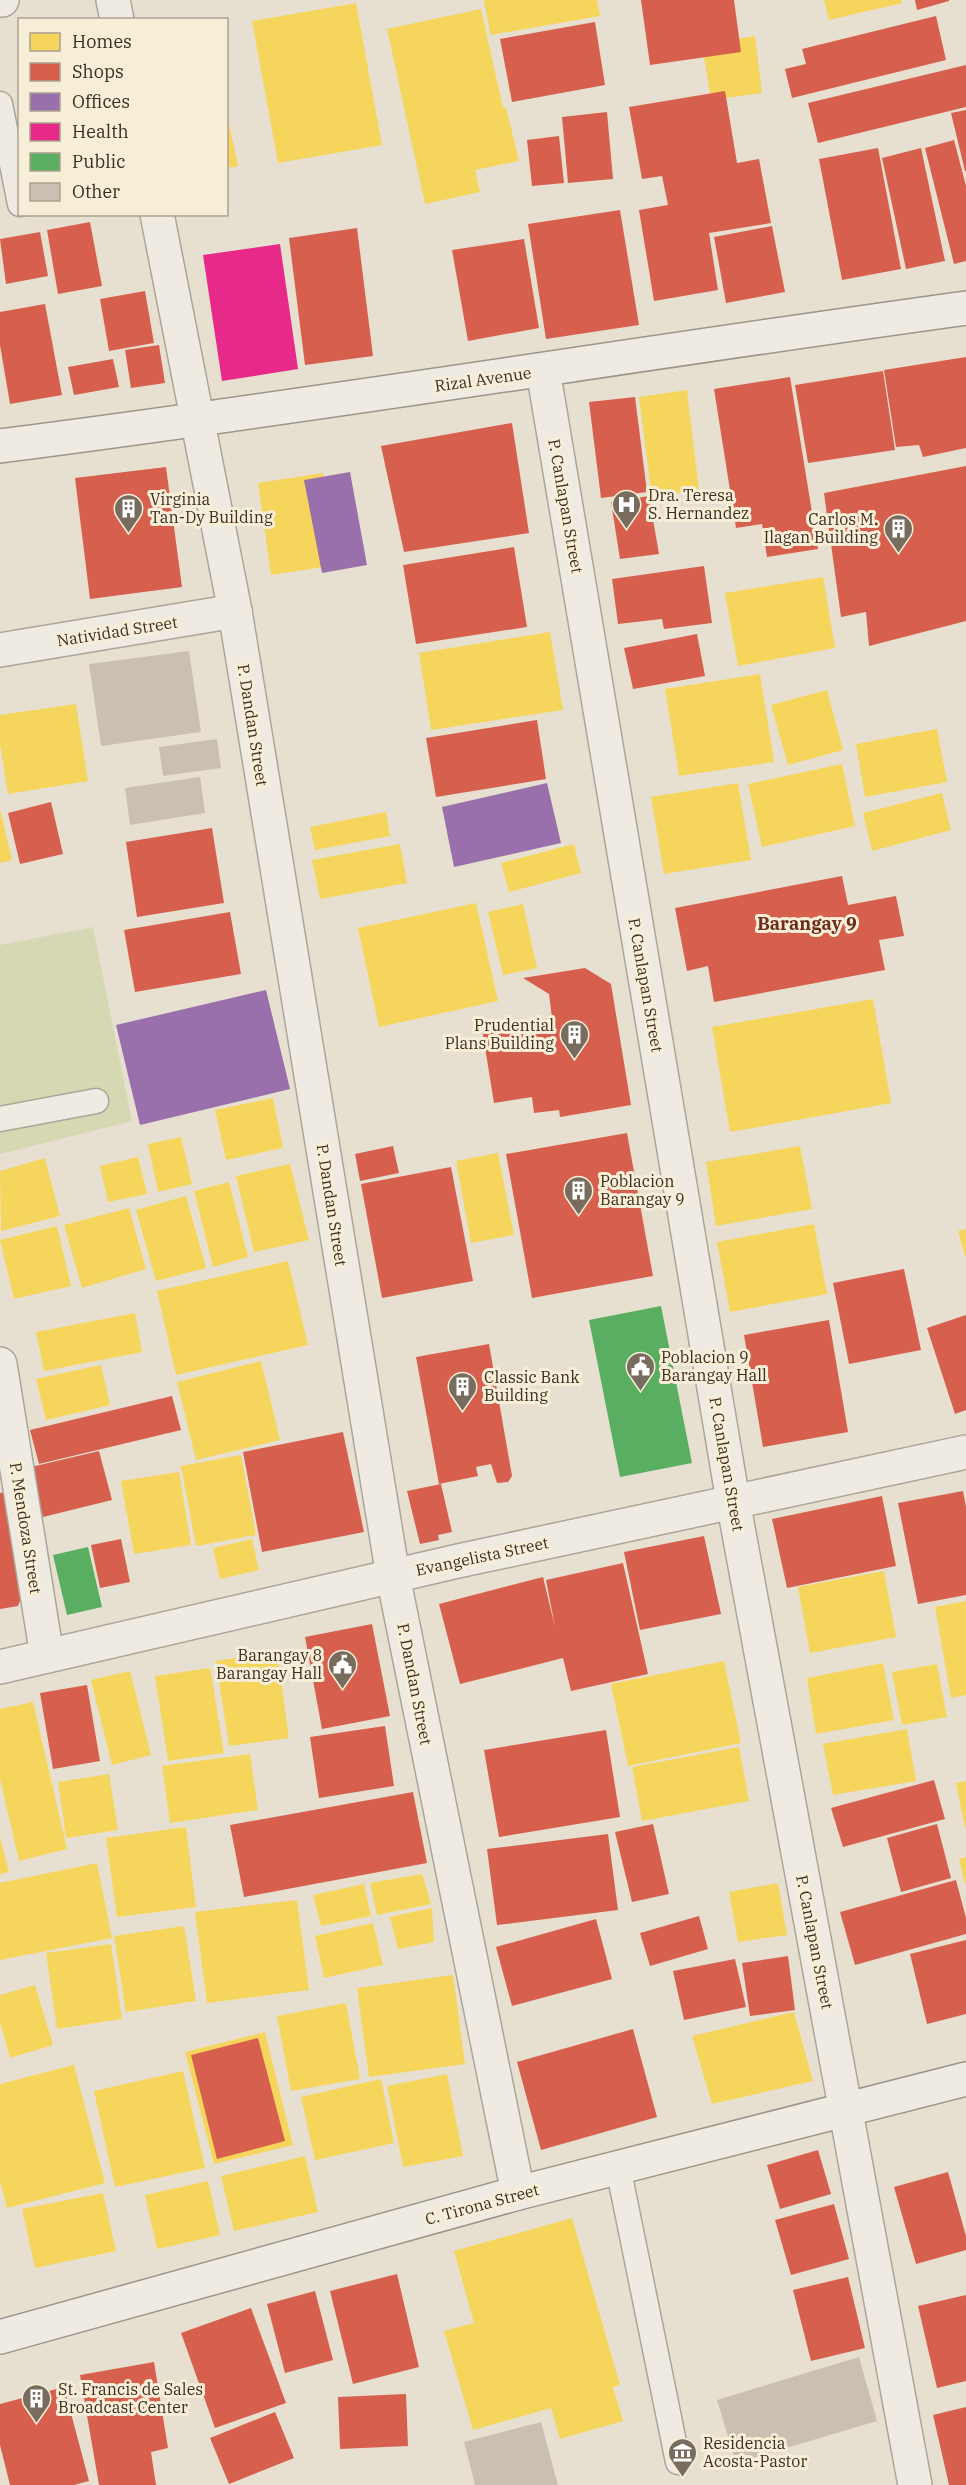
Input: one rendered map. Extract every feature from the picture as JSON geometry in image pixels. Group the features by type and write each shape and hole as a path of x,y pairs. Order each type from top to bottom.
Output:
{"street":[{"path":"113,0 117,18"},
{"name":"P. Dandan Street","path":"157,216 235,611 393,1576 518,2193"},
{"name":"Rizal Avenue","path":"0,446 199,421 770,334 966,308"},
{"name":"P. Canlapan Street","path":"543,370 733,1501 915,2485"},
{"name":"Natividad Street","path":"0,650 235,611"},
{"name":"P. Mendoza Street","path":"0,1364 47,1656"},
{"name":"Evangelista Street","path":"0,1667 393,1576 966,1452"},
{"name":"C. Tirona Street","path":"0,2337 518,2193 966,2079"}],"lane":[{"path":"0,104 18,197"},
{"path":"0,1119 96,1101"},
{"path":"618,2167 678,2462"}],"green space":[{"path":"93,927 132,1121 0,1154 0,945"}],"building: Homes":[{"path":"484,0 597,0 600,16 490,35"},
{"path":"824,0 901,0 902,3 829,20"},
{"path":"356,3 382,145 278,163 252,21"},
{"path":"481,9 503,108 506,107 519,161 475,170 480,192 425,204 387,29"},
{"path":"755,36 762,93 711,100 702,44"},
{"path":"228,118 238,166 228,168"},
{"path":"687,390 699,490 652,497 639,397"},
{"path":"323,473 337,565 271,575 258,483"},
{"path":"823,577 835,648 738,666 725,593"},
{"path":"550,632 563,710 431,730 419,653"},
{"path":"760,674 774,762 679,776 665,689"},
{"path":"827,690 843,750 788,765 771,705"},
{"path":"76,704 88,781 8,794 0,744 0,715"},
{"path":"937,729 947,782 865,797 856,744"},
{"path":"842,764 855,826 762,847 748,784"},
{"path":"738,783 751,860 664,874 651,797"},
{"path":"942,793 951,830 872,851 863,813"},
{"path":"0,809 12,860 0,863"},
{"path":"386,812 390,836 315,850 310,827"},
{"path":"400,844 407,883 320,899 312,860"},
{"path":"574,844 581,873 509,892 501,863"},
{"path":"476,903 498,1001 379,1027 358,928"},
{"path":"523,904 537,968 503,975 488,912"},
{"path":"873,999 891,1103 730,1132 712,1027"},
{"path":"273,1098 283,1148 226,1160 215,1110"},
{"path":"181,1137 192,1184 158,1192 148,1144"},
{"path":"800,1146 812,1209 716,1226 706,1162"},
{"path":"498,1153 514,1235 471,1243 456,1161"},
{"path":"138,1157 147,1194 108,1202 100,1166"},
{"path":"45,1158 60,1216 1,1231 0,1171"},
{"path":"290,1164 309,1240 254,1252 236,1176"},
{"path":"229,1182 248,1257 213,1267 194,1191"},
{"path":"186,1196 206,1268 156,1281 136,1210"},
{"path":"129,1208 146,1269 82,1288 64,1225"},
{"path":"814,1224 827,1294 730,1312 717,1242"},
{"path":"57,1226 71,1286 14,1299 0,1240"},
{"path":"966,1229 966,1256 965,1256 958,1231"},
{"path":"288,1261 308,1345 176,1375 157,1291"},
{"path":"135,1313 142,1352 44,1371 36,1332"},
{"path":"261,1361 280,1440 196,1460 177,1382"},
{"path":"101,1365 110,1405 46,1420 36,1379"},
{"path":"241,1455 256,1535 196,1546 181,1466"},
{"path":"179,1472 191,1545 134,1554 121,1481"},
{"path":"252,1539 259,1570 220,1579 213,1548"},
{"path":"884,1571 896,1637 810,1653 798,1587"},
{"path":"966,1601 966,1695 951,1698 935,1607"},
{"path":"277,1652 289,1738 229,1746 216,1661"},
{"path":"724,1661 741,1743 628,1766 611,1684"},
{"path":"883,1663 894,1720 816,1734 807,1678"},
{"path":"937,1664 947,1717 902,1725 892,1672"},
{"path":"210,1668 224,1753 168,1761 155,1676"},
{"path":"130,1671 151,1755 112,1765 91,1680"},
{"path":"33,1702 67,1849 19,1861 0,1779 0,1709"},
{"path":"907,1729 916,1781 833,1795 823,1744"},
{"path":"739,1747 749,1801 642,1821 632,1767"},
{"path":"250,1754 258,1810 170,1823 162,1766"},
{"path":"109,1774 118,1830 66,1838 58,1782"},
{"path":"966,1781 966,1828 965,1828 956,1783"},
{"path":"186,1827 196,1907 117,1917 106,1838"},
{"path":"0,1837 9,1872 0,1874"},
{"path":"966,1857 966,1884 965,1884 959,1859"},
{"path":"97,1863 112,1938 0,1960 0,1883"},
{"path":"422,1874 431,1904 377,1915 370,1883"},
{"path":"778,1883 787,1935 738,1942 729,1892"},
{"path":"364,1884 371,1916 321,1926 313,1895"},
{"path":"297,1900 309,1990 207,2003 195,1912"},
{"path":"432,1908 434,1942 398,1949 390,1917"},
{"path":"373,1923 383,1965 324,1978 315,1936"},
{"path":"184,1926 196,2001 126,2012 114,1936"},
{"path":"111,1944 122,2019 57,2029 46,1953"},
{"path":"453,1975 465,2064 369,2077 357,1988"},
{"path":"35,1985 53,2045 10,2058 0,2022 0,1995"},
{"path":"346,2003 360,2079 291,2091 277,2016"},
{"path":"794,2012 813,2081 712,2104 692,2036"},
{"path":"265,2032 293,2145 214,2164 185,2052"},
{"path":"74,2065 105,2183 7,2208 0,2181 0,2084"},
{"path":"183,2071 205,2168 115,2187 94,2091"},
{"path":"447,2074 463,2156 403,2167 387,2086"},
{"path":"381,2079 394,2143 315,2160 301,2097"},
{"path":"305,2156 318,2212 234,2231 221,2176"},
{"path":"208,2181 220,2235 157,2249 145,2195"},
{"path":"103,2193 116,2251 35,2268 22,2209"},
{"path":"572,2218 620,2385 613,2387 623,2421 560,2439 551,2408 473,2430 444,2331 474,2323 454,2251"}],"building: Shops":[{"path":"641,0 734,0 741,52 650,65"},
{"path":"915,0 949,0 949,1 917,10"},
{"path":"936,16 946,60 792,98 785,69 806,64 802,49"},
{"path":"595,22 605,85 512,102 500,39"},
{"path":"966,65 966,107 818,143 808,103"},
{"path":"725,91 737,163 759,159 771,223 709,233 718,290 654,301 639,210 668,205 662,176 642,179 629,107"},
{"path":"966,110 966,171 965,171 951,113"},
{"path":"607,112 613,179 568,183 562,117"},
{"path":"559,136 564,183 532,186 527,140"},
{"path":"954,140 966,186 966,261 954,264 925,148"},
{"path":"878,148 901,269 842,280 819,159"},
{"path":"921,148 945,261 906,269 882,158"},
{"path":"620,210 639,325 546,339 528,224"},
{"path":"90,222 102,286 58,294 47,230"},
{"path":"772,226 785,292 726,303 714,237"},
{"path":"357,228 373,356 305,365 289,238"},
{"path":"40,232 48,276 6,284 0,239"},
{"path":"524,239 539,328 468,341 452,250"},
{"path":"145,291 154,343 109,351 100,299"},
{"path":"45,304 62,395 10,404 0,345 0,312"},
{"path":"159,345 165,383 131,388 125,350"},
{"path":"966,357 966,448 923,457 919,445 896,447 884,370"},
{"path":"113,359 119,387 74,395 68,367"},
{"path":"883,371 895,450 808,463 795,385"},
{"path":"790,377 818,549 767,557 762,524 736,528 714,389"},
{"path":"635,397 647,492 601,498 589,402"},
{"path":"512,423 529,533 404,552 381,446"},
{"name":"Carlos M. Ilagan Building","path":"966,466 966,621 869,646 866,612 841,617 824,493"},
{"name":"Virginia Tan-Dy Building","path":"166,467 182,587 90,599 75,478"},
{"path":"649,496 659,554 620,559 611,502"},
{"path":"514,547 527,627 416,644 403,565"},
{"path":"704,566 712,623 664,629 662,619 618,624 612,579"},
{"path":"697,634 705,676 633,689 624,648"},
{"path":"537,720 546,779 436,797 426,738"},
{"path":"51,802 63,854 20,864 8,813"},
{"path":"212,828 224,903 137,917 126,842"},
{"path":"842,876 848,905 896,896 904,936 879,940 885,970 714,1002 708,966 687,971 675,908"},
{"path":"230,912 241,974 135,992 124,930"},
{"name":"Prudential Plans Building","path":"585,968 611,984 631,1105 560,1117 559,1110 534,1113 532,1097 494,1103 482,1029 552,1018 549,994 523,978"},
{"name":"Poblacion Barangay 9","path":"627,1133 653,1276 532,1298 506,1154"},
{"path":"393,1146 399,1173 360,1181 355,1154"},
{"path":"451,1167 473,1281 382,1298 361,1184"},
{"path":"904,1269 921,1350 849,1364 833,1283"},
{"path":"966,1315 966,1410 955,1414 927,1328"},
{"path":"829,1320 848,1432 763,1447 744,1335"},
{"name":"Classic Bank Building","path":"489,1344 512,1476 508,1482 497,1483 491,1464 476,1467 478,1476 439,1484 416,1357"},
{"path":"172,1396 181,1430 39,1464 30,1430"},
{"path":"343,1432 364,1532 262,1552 243,1452"},
{"path":"99,1451 112,1500 43,1517 31,1467"},
{"path":"441,1484 452,1532 438,1535 439,1540 420,1544 407,1491"},
{"path":"963,1491 966,1507 966,1595 918,1604 898,1503"},
{"path":"7,1492 22,1596 18,1606 0,1609 0,1493"},
{"path":"882,1496 896,1566 787,1588 772,1519"},
{"path":"704,1536 721,1614 640,1630 624,1552"},
{"path":"121,1539 130,1582 100,1588 91,1545"},
{"path":"623,1563 648,1674 571,1691 563,1658 460,1684 439,1604 543,1577 555,1627 546,1580"},
{"path":"372,1624 390,1716 322,1729 305,1637"},
{"path":"87,1685 100,1761 53,1769 40,1693"},
{"path":"385,1726 394,1786 319,1798 310,1737"},
{"path":"606,1730 620,1817 499,1837 484,1750"},
{"path":"934,1780 945,1819 843,1847 831,1808"},
{"path":"413,1792 427,1863 244,1897 230,1825"},
{"path":"653,1824 669,1894 632,1902 615,1832"},
{"path":"937,1824 951,1878 901,1892 887,1838"},
{"path":"608,1834 618,1910 497,1925 487,1849"},
{"path":"956,1880 966,1918 966,1934 855,1965 840,1912"},
{"path":"699,1916 708,1949 650,1966 640,1933"},
{"path":"596,1919 612,1979 512,2006 496,1947"},
{"path":"966,1940 966,2014 927,2024 910,1954"},
{"path":"788,1956 795,2010 750,2016 742,1963"},
{"path":"735,1959 746,2007 684,2020 673,1971"},
{"path":"633,2029 657,2117 541,2150 517,2062"},
{"path":"258,2038 285,2141 217,2159 191,2055"},
{"path":"818,2150 831,2194 780,2209 767,2165"},
{"path":"948,2172 966,2236 966,2250 916,2264 894,2187"},
{"path":"834,2204 849,2259 791,2275 775,2220"},
{"path":"397,2274 419,2367 353,2384 330,2291"},
{"path":"848,2277 865,2348 811,2361 793,2290"},
{"path":"315,2291 333,2360 285,2373 267,2304"},
{"path":"966,2295 966,2381 937,2388 918,2306"},
{"path":"251,2308 286,2403 215,2428 181,2333"},
{"path":"154,2362 168,2448 151,2452 156,2485 99,2485 80,2375"},
{"name":"St. Francis de Sales Broadcast Center","path":"64,2387 89,2481 74,2485 10,2485 0,2445 0,2404"},
{"path":"406,2394 408,2446 340,2449 338,2397"},
{"path":"966,2407 966,2485 949,2485 933,2415"},
{"path":"275,2412 294,2458 229,2484 210,2438"}],"building: Offices":[{"path":"350,472 367,565 322,573 304,480"},
{"path":"547,783 561,843 454,867 442,807"},
{"path":"266,990 290,1089 140,1125 116,1025"}],"building: Health":[{"path":"280,244 298,369 222,381 203,255"}],"building: Public":[{"name":"Poblacion 9 Barangay Hall","path":"661,1306 692,1463 620,1477 589,1320"},
{"path":"88,1547 102,1607 67,1615 53,1555"}],"building: Other":[{"path":"189,651 201,732 101,746 89,664"},
{"path":"217,739 221,768 163,776 159,747"},
{"path":"200,777 205,813 130,825 125,788"},
{"path":"859,2357 877,2421 736,2463 717,2400"},
{"path":"541,2422 558,2485 475,2485 464,2442"}],"place":[{"name":"Dra. Teresa S. Hernandez","path":"627,530"},
{"name":"Virginia Tan-Dy Building","path":"129,534"},
{"name":"Carlos M. Ilagan Building","path":"899,554"},
{"name":"Prudential Plans Building","path":"575,1060"},
{"name":"Poblacion Barangay 9","path":"579,1216"},
{"name":"Poblacion 9 Barangay Hall","path":"640,1392"},
{"name":"Classic Bank Building","path":"463,1412"},
{"name":"Barangay 8 Barangay Hall","path":"343,1690"},
{"name":"St. Francis de Sales Broadcast Center","path":"37,2424"},
{"name":"Residencia Acosta-Pastor","path":"682,2478"}],"district":[{"name":"Barangay 9","path":"807,924"}]}
